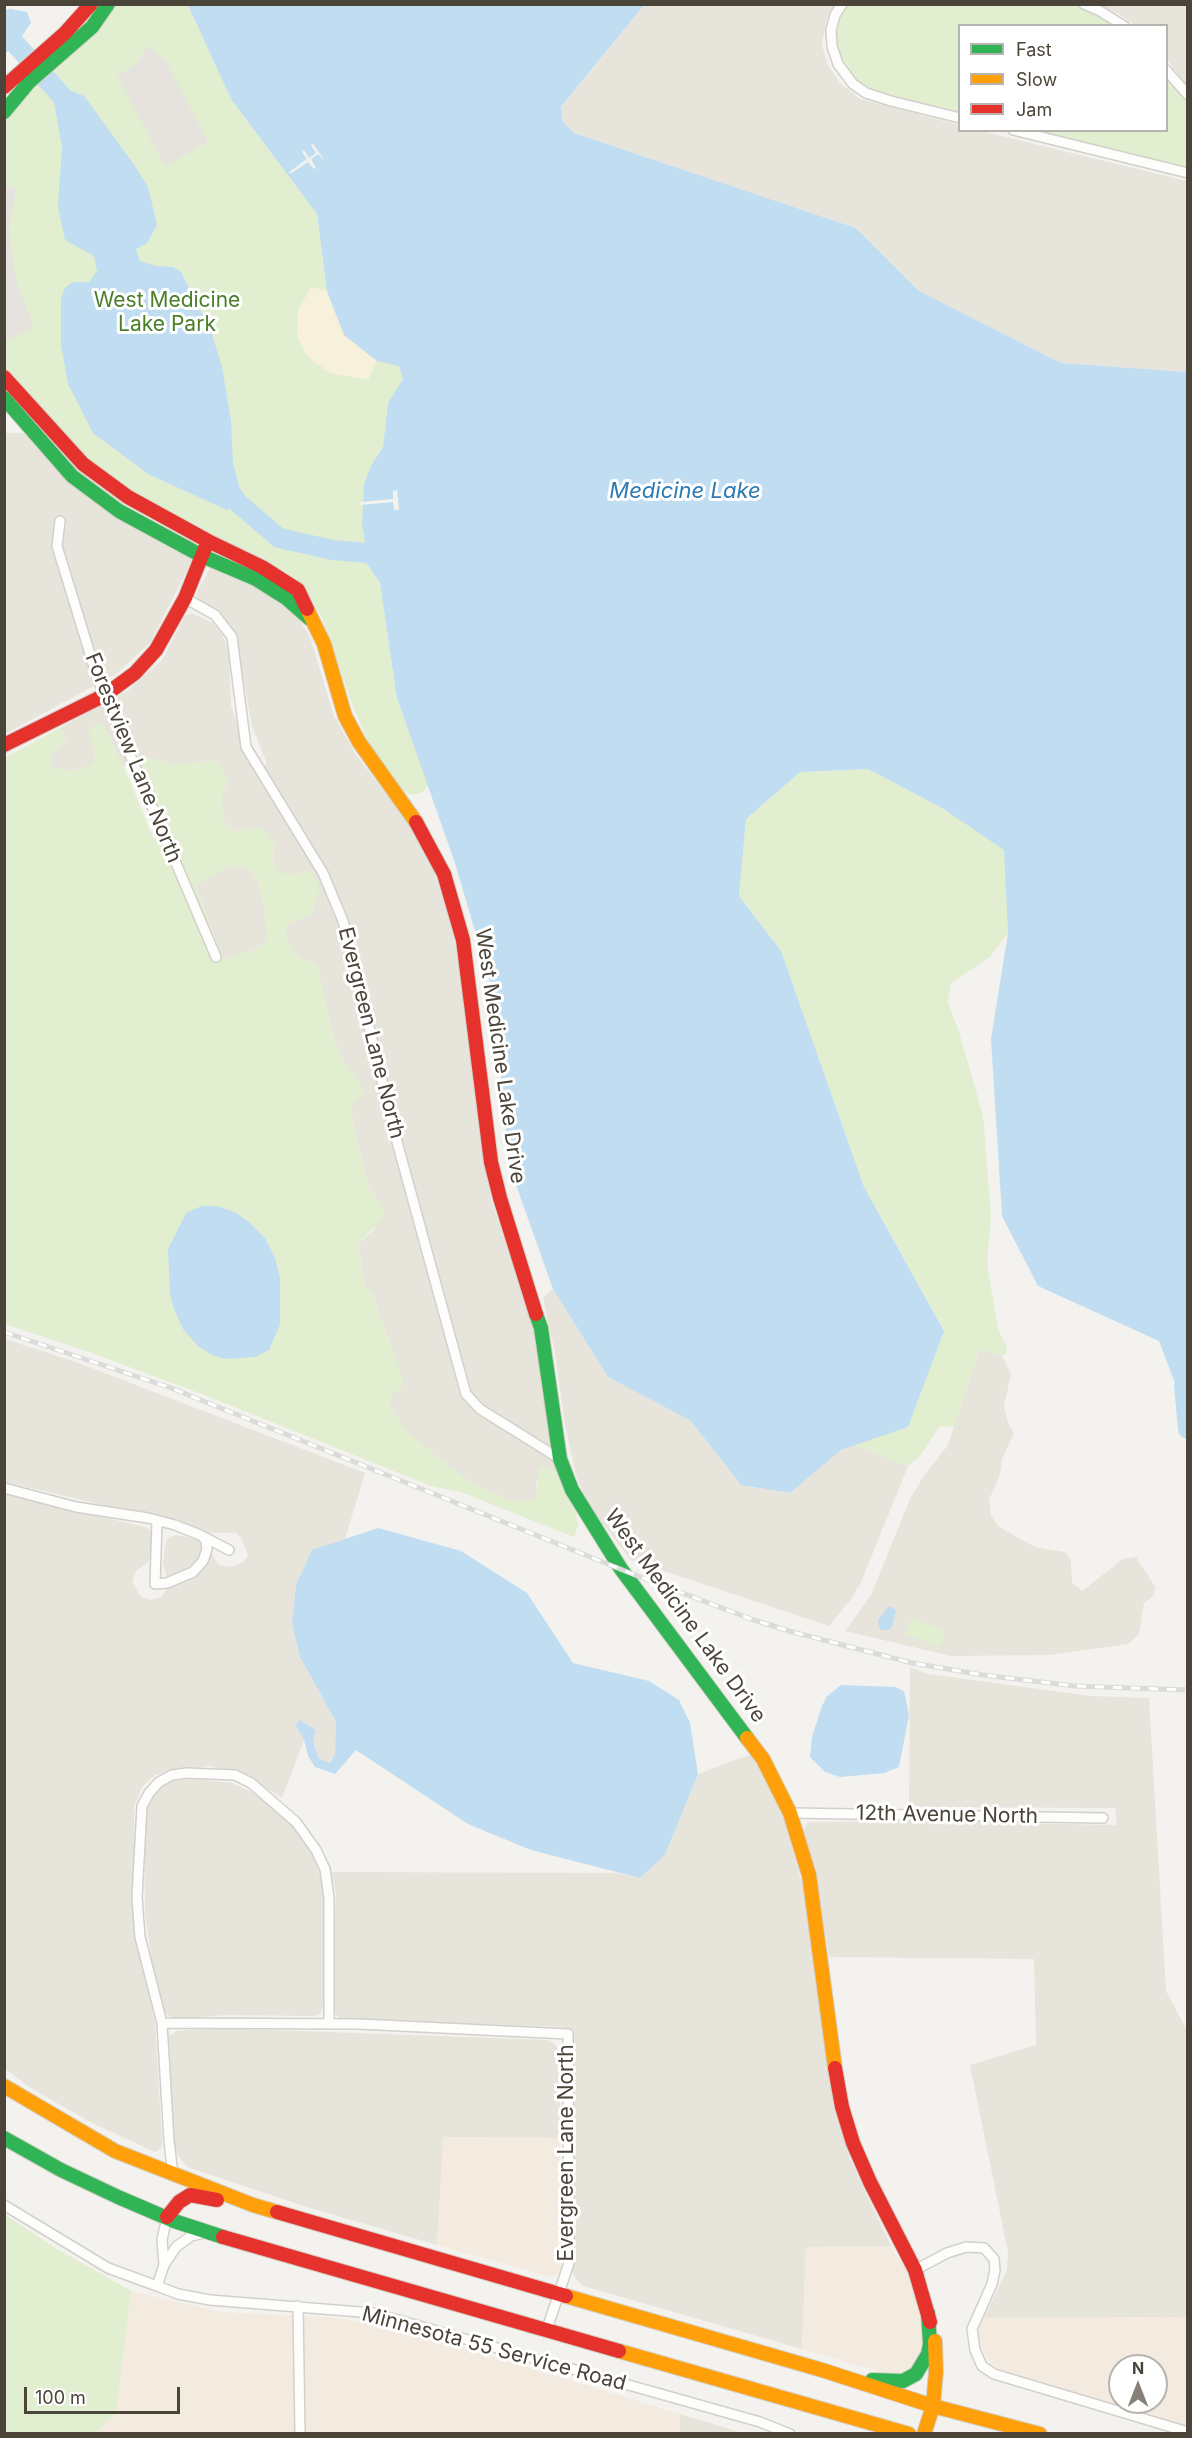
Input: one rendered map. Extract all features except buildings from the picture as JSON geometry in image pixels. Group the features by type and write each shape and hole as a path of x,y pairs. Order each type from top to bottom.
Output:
{"main road":[{"path":"4,87 24,77 50,53 91,4"},
{"path":"50,53 92,27 108,4"},
{"path":"4,112 24,77"},
{"name":"West Medicine Lake Drive","path":"4,376 29,407 83,464 128,497 207,541 261,567 298,590 324,644 345,716 359,742 424,834 444,874 453,900 469,975 479,1077 491,1162 505,1216 541,1328 560,1459 572,1490 587,1517 621,1569 763,1760 790,1813 809,1875 831,2047 842,2107 853,2143 870,2182 915,2270 934,2340 936,2372 933,2406 924,2433"},
{"name":"West Medicine Lake Drive","path":"4,398 72,476 119,511 202,556 256,579 286,598 316,625"},
{"path":"4,745 105,695 135,673 156,650 185,598 207,541"},
{"path":"4,2086 82,2134 116,2151 253,2205 832,2373 933,2406 1040,2433"},
{"path":"4,2138 61,2170 167,2217 208,2232 311,2264 547,2328 909,2433"},
{"path":"167,2217 179,2202 190,2195 214,2199 303,2227 313,2228 320,2223"},
{"path":"832,2373 874,2381 903,2381 911,2377 921,2368 928,2354 930,2344 928,2313"}],"street":[{"path":"842,4 835,15 831,30 832,46 843,74 853,84 866,93 891,101 958,118"},
{"path":"1084,4 1121,24"},
{"path":"1168,71 1188,95"},
{"path":"1021,132 1188,173"},
{"name":"Forestview Lane North","path":"60,521 57,546 98,680 216,957"},
{"name":"Evergreen Lane North","path":"185,598 215,615 232,637 246,747 323,873 344,921 397,1142 466,1394 480,1409 560,1459"},
{"path":"4,1488 76,1507 157,1521 201,1535 229,1550"},
{"path":"157,1521 154,1584 173,1581 193,1572 203,1561 207,1549 206,1541 201,1535"},
{"path":"162,2023 329,2024 329,1898 325,1869 296,1822 251,1783 235,1775 212,1772 172,1775 159,1782 149,1792 142,1806 137,1897 140,1937 162,2023 173,2175"},
{"name":"12th Avenue North","path":"790,1813 1103,1818"},
{"name":"Evergreen Lane North","path":"329,2024 568,2034 569,2263 547,2328"},
{"name":"Minnesota 55 Service Road","path":"4,2205 108,2268 178,2294 210,2300 373,2313 760,2422 790,2433"},
{"path":"164,2265 162,2240 167,2217"},
{"path":"157,2286 164,2265 176,2247 191,2236 208,2232"},
{"path":"915,2270 947,2253 966,2247 984,2248 994,2259 995,2270 992,2284 972,2328 975,2350 982,2366 994,2374 1188,2432"},
{"path":"298,2306 300,2433"},
{"path":"760,2422 760,2433"}],"shaded area":[{"path":"644,5 835,5 827,18 822,44 827,64 840,83 860,99 958,125 958,132 985,132 1187,181 1187,372 1061,363 919,291 856,228 574,133 563,122 561,108"},
{"path":"1099,5 1187,5 1187,86 1168,61 1168,24 1133,24 1119,14"},
{"path":"148,47 165,60 208,142 165,166 117,76 136,64"},
{"path":"5,185 16,189 9,231 16,281 34,327 5,341"},
{"path":"5,433 28,433 84,490 191,556 191,563 150,643 116,674 5,734"},
{"path":"214,566 274,593 294,611 310,637 334,716 356,755 409,823 432,866 452,927 462,987 481,1146 492,1203 522,1288 533,1328 557,1474 547,1466 536,1482 537,1498 526,1502 507,1499 472,1483 441,1461 403,1428 390,1406 389,1340 374,1296 365,1286 358,1244 374,1230 382,1205 369,1189 355,1133 351,1106 358,1080 342,1059 333,1036 317,965 299,957 284,936 289,923 312,914 315,901 275,868 272,856 275,845 257,827 234,832 223,819 221,798 228,780 215,761 173,764 146,757 123,767 102,723 89,730 96,757 90,766 70,771 52,767 49,757 67,737 60,728 128,690 162,660 185,616 191,613 213,623 222,635 229,651 231,705 238,727 256,768 267,764 252,726 236,637 220,615 197,599 197,592 210,568"},
{"path":"230,866 247,866 258,882 263,900 268,940 256,949 223,959 195,885"},
{"path":"553,1289 608,1377 691,1421 741,1485 790,1493 841,1450 854,1445 908,1466 862,1580 851,1599 829,1626 631,1560 587,1503 576,1475 543,1298"},
{"path":"5,1339 76,1362 365,1473 345,1539 312,1551 296,1585 292,1624 300,1657 336,1722 335,1754 330,1763 318,1758 313,1740 295,1726 304,1740 282,1798 248,1776 210,1766 175,1769 155,1775 142,1787 134,1806 134,1926 155,2022 162,2141 161,2149 155,2152 90,2122 31,2088 5,2069 5,1494 145,1527 152,1531 154,1539 151,1557 136,1571 132,1582 141,1597 151,1600 161,1597 167,1588 168,1581 163,1563 166,1541 169,1537 177,1535 205,1542 218,1564 228,1567 244,1561 248,1555 241,1538 236,1533 209,1533 180,1523 5,1482"},
{"path":"979,1350 988,1350 1002,1356 1011,1374 1004,1406 1008,1423 1014,1434 1002,1459 1000,1474 989,1500 991,1515 997,1525 1035,1547 1065,1552 1071,1561 1072,1583 1082,1591 1123,1559 1136,1557 1156,1588 1153,1596 1144,1603 1139,1634 1128,1644 1050,1655 951,1656 845,1631 871,1595 910,1499 923,1477 948,1445"},
{"path":"910,1667 928,1674 1091,1696 1149,1698 1166,1991 1187,2030 1187,2317 984,2318 1007,2270 1008,2252 970,2065 1036,2045 1034,1959 829,1957 813,1864 802,1831 808,1822 902,1821 1117,1825 1115,1808 909,1807"},
{"path":"751,1754 768,1784 788,1829 808,1908 839,2118 849,2157 891,2246 806,2247 802,2349 583,2286 576,2279 572,2272 571,2042 568,2033 561,2027 340,2019 334,2012 332,2001 336,1894 332,1872 616,1873 640,1878 665,1855 698,1774"},
{"path":"195,1779 232,1783 261,1796 286,1817 307,1842 318,1864 325,1897 323,2006 320,2014 315,2016 226,2015 174,2019 164,2012 151,1958 145,1911 144,1808 155,1788 173,1781"},
{"path":"216,2028 548,2040 554,2043 560,2052 560,2138 444,2137 437,2245 310,2208 187,2167 174,2150 169,2036 177,2031"},
{"path":"443,2137 560,2138 561,2271 558,2274 551,2277 437,2245"},
{"path":"891,2246 914,2283 924,2348 913,2368 891,2375 802,2349 806,2247"},
{"path":"131,2291 220,2312 327,2317 374,2323 432,2338 680,2414 680,2434 96,2434 116,2413"},
{"path":"1187,2317 1187,2427 1145,2414 1168,2414 1168,2354 1108,2354 1108,2403 1001,2370 991,2364 982,2348 979,2328 984,2318"},
{"path":"680,2414 743,2433 680,2434"}],"green space":[{"name":"West Medicine Lake Park","path":"108,5 188,5 231,99 317,214 327,291 377,361 399,366 403,379 388,403 383,447 372,464 362,525 367,564 380,583 397,698 428,785 423,792 411,795 397,787 366,737 323,620 311,598 83,464 5,376 4,112"},
{"path":"842,5 1084,5 1122,24 958,24 958,118 866,93 843,73 831,37"},
{"path":"1168,71 1187,95 1187,173 1017,132 1168,132"},
{"path":"102,723 130,781 153,838 167,833 137,762 146,757 173,764 215,761 228,780 221,798 223,819 234,832 257,827 266,832 275,845 272,856 275,868 285,875 311,871 320,887 312,914 289,923 284,936 299,957 317,965 333,1036 342,1059 358,1080 364,1094 351,1106 355,1133 369,1189 382,1205 385,1216 358,1244 365,1286 374,1296 378,1313 402,1375 403,1387 391,1395 390,1406 403,1428 441,1461 472,1483 507,1499 526,1502 536,1498 539,1468 547,1466 557,1474 575,1512 578,1526 574,1537 461,1492 431,1486 212,1398 92,1353 5,1324 4,758 60,728 67,737 49,757 52,767 70,771 90,766 96,757 89,731 93,725","holes":["230,866 247,866 258,882 263,900 268,940 256,949 223,959 195,885","265,1238 275,1258 280,1277 280,1325 269,1350 255,1357 226,1359"]},
{"path":"868,769 942,808 1005,850 1008,933 990,957 951,983 948,1002 983,1115 991,1215 987,1264 998,1329 1006,1345 1007,1353 1002,1356 979,1350 954,1427 940,1426 920,1456 908,1466 854,1445 908,1427 944,1330 864,1187 781,951 739,896 746,819 800,772"},
{"path":"912,1618 946,1631 940,1647 905,1634"},
{"path":"4,2214 52,2246 131,2291 116,2413 96,2433 5,2433"}],"sand":[{"path":"311,287 327,291 344,335 377,361 368,380 330,373 308,357 297,337 298,310"}],"water":[{"name":"Medicine Lake","path":"188,5 644,5 561,107 563,122 574,133 856,228 919,291 1061,363 1187,372 1188,1403 1186,1412 1159,1341 1038,1286 1002,1216 991,1039 1008,933 1004,850 942,808 868,769 800,772 746,819 739,896 781,951 864,1187 944,1331 908,1427 841,1450 790,1493 741,1485 691,1421 608,1377 553,1289 509,1165 493,992 455,863 397,698 380,583 367,564 362,525 364,484 372,464 383,447 388,403 403,379 399,366 377,361 344,335 327,291 317,214 231,99"},
{"path":"5,10 27,12 31,23 12,50 5,53"},
{"path":"62,87 84,96 148,187 157,225 147,243 136,249 140,261 155,266 173,267 181,272 211,331 222,367 231,421 233,463 241,494 227,510 148,474 93,433 68,384 61,345 61,298 65,288 73,282 89,282 97,271 94,256 65,240 58,207 62,147 53,97"},
{"path":"202,1206 218,1206 236,1213 249,1222 265,1238 275,1258 280,1277 280,1325 269,1350 255,1357 226,1359 212,1355 197,1345 183,1329 174,1309 170,1294 168,1249 186,1213"},
{"path":"378,1528 461,1551 527,1593 573,1663 649,1681 679,1700 690,1723 698,1774 665,1855 640,1878 531,1850 468,1824 356,1750 335,1774 315,1767 295,1725 300,1720 316,1730 313,1740 318,1758 330,1763 335,1754 336,1722 300,1657 292,1624 296,1585 312,1550"},
{"path":"889,1606 896,1610 892,1627 882,1630 878,1620"},
{"path":"841,1685 895,1687 904,1691 909,1715 899,1767 884,1773 840,1777 825,1772 810,1757 812,1737 822,1706 827,1696"}],"pier":[{"path":"313,144 325,161 318,154 311,159 316,168 314,169 308,162 290,174 289,172 307,159 302,152 304,150 309,158 316,153 311,145"},
{"path":"397,490 399,510 394,510 393,502 360,505 360,502 393,499 393,491"}],"waterway":[{"path":"4,31 74,110"},
{"path":"222,480 237,502 279,538 333,550 367,553 392,562"},
{"path":"1184,1385 1188,1429"}],"railway":[{"path":"4,1332 171,1388 635,1575 789,1631 912,1663 983,1675 1075,1686 1188,1690"}],"traffic: fast":[{"path":"4,112 29,82 92,27 108,4"},
{"path":"4,398 72,476 119,511 202,556 256,579 286,598 310,619"},
{"path":"536,1314 541,1328 560,1459 572,1490 621,1569 747,1738"},
{"path":"4,2138 61,2170 118,2197 174,2221 223,2237"},
{"path":"872,2380 903,2381 916,2374 928,2354 930,2344 928,2313"}],"traffic: slow":[{"path":"307,609 324,644 345,716 359,742 416,822"},
{"path":"747,1738 763,1759 790,1813 809,1875 835,2068"},
{"path":"4,2086 115,2151 253,2205 277,2212"},
{"path":"566,2296 822,2370 933,2406 1040,2434"},
{"path":"924,2434 933,2406 936,2372 935,2341"},
{"path":"619,2351 909,2434"}],"traffic: jam":[{"path":"4,87 65,33 91,4"},
{"path":"4,377 83,464 128,497 208,541 262,567 298,590 307,609"},
{"path":"4,745 105,695 135,673 156,650 185,598 205,548"},
{"path":"416,822 444,874 463,940 491,1162 536,1314"},
{"path":"835,2068 842,2107 853,2143 870,2182 915,2270 930,2322"},
{"path":"167,2217 179,2202 190,2195 217,2200"},
{"path":"277,2212 566,2296"},
{"path":"223,2237 619,2351"}]}
